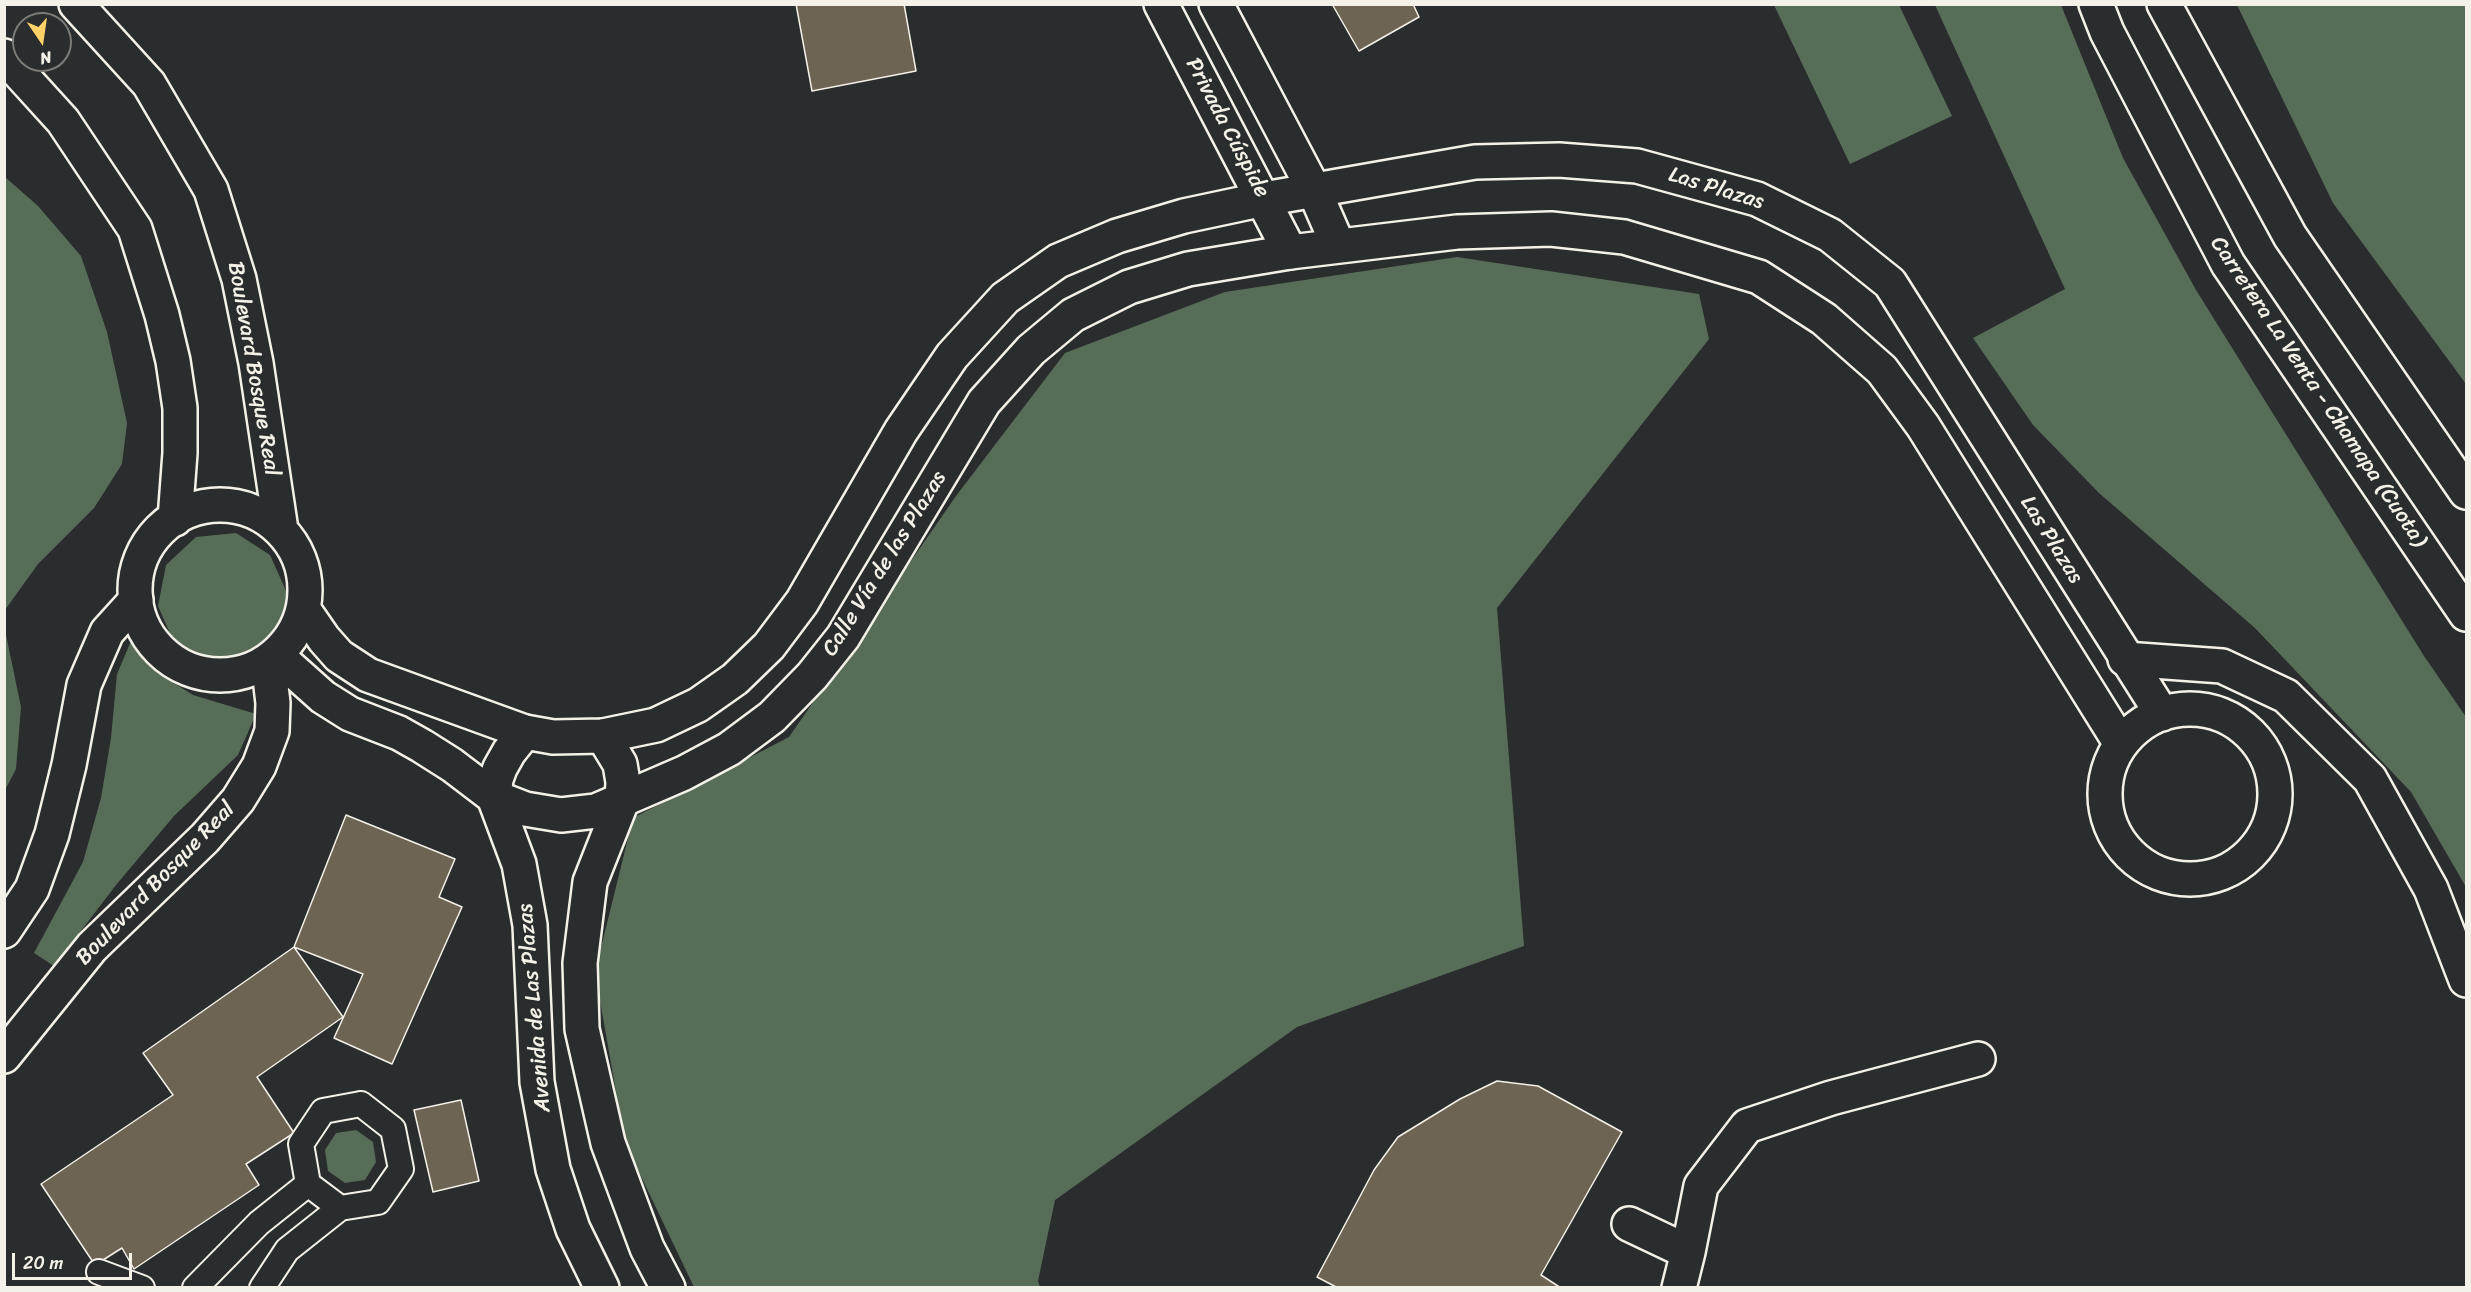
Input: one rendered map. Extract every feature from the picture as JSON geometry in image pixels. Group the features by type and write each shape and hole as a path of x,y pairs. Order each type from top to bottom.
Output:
{"main road":[{"name":"Boulevard Bosque Real","path":"76,4 149,84 211,190 239,279 256,363 281,530"},
{"name":"Privada Cúspide","path":"1161,4 1290,252"},
{"path":"1216,4 1314,190 1338,245"},
{"name":"Carretera La Venta - Chamapa (Cuota)","path":"2096,4 2108,32 2228,264 2466,614"},
{"path":"2164,4 2290,237 2466,492"},
{"path":"4,56 63,121 135,230 162,315 173,361 180,408 180,453 175,519"},
{"name":"Las Plazas","path":"1264,199 1475,162 1559,160 1637,166 1757,199 1830,235 1890,283 2125,659 2162,714"},
{"path":"304,610 339,656 368,675 525,732 552,737 603,736 656,725 698,705 735,679 770,646 802,602 901,431 952,356 1005,298 1058,261 1117,236 1184,216 1264,199"},
{"path":"1290,252 1458,232 1551,229 1624,237 1759,277 1824,320 1882,370 1923,426 2121,744"},
{"name":"Calle Vía de las Plazas","path":"272,658 322,697 350,714 399,733 422,746 494,797 525,809 561,815 596,811 622,801 684,773 729,749 772,717 812,676 843,637 984,402 1031,350 1072,315 1129,287 1178,272 1290,252"},
{"path":"218,505 242,508 263,516 281,530 294,547 303,567 306,589 304,610 293,635 272,658 245,672 220,676 196,672 173,662 155,645 142,624 136,600 136,576 143,554 156,534 175,519 196,509 218,505"},
{"path":"4,931 32,889 52,834 69,765 84,685 107,632 136,600"},
{"name":"Boulevard Bosque Real","path":"4,1056 92,947 205,838 238,800 259,766 272,731 272,658"},
{"path":"2125,659 2222,666 2286,696 2370,779 2431,889 2466,980"},
{"path":"2190,709 2216,711 2254,736 2273,775 2275,803 2267,830 2251,854 2228,870 2201,879 2172,878 2146,868 2124,850 2110,825 2104,797 2107,770 2121,744 2139,726 2162,714 2190,709"},
{"path":"494,797 500,768 525,732"},
{"name":"Avenida de Las Plazas","path":"603,736 620,764 623,782 622,801 590,882 580,963 582,1029 608,1143 647,1248 668,1287"},
{"name":"Avenida de Las Plazas","path":"494,797 519,864 530,925 537,1082 553,1169 573,1229 602,1287"},
{"path":"1679,1287 1701,1186 1748,1126 1831,1098 1978,1059"},
{"path":"1629,1224 1688,1252"}],"lane":[{"path":"262,1287 288,1250 340,1208 378,1202 401,1169 393,1129 361,1104 323,1111 301,1144 308,1184 340,1208"},
{"path":"195,1287 259,1223 308,1184"},
{"path":"99,1272 142,1287"}],"green space":[{"path":"1774,5 1899,5 1952,116 1850,164"},
{"path":"1935,5 2061,5 2123,158 2196,290 2424,656 2466,717 2466,887 2411,792 2255,628 2099,493 2033,425 1973,338 2065,289"},
{"path":"2237,5 2466,5 2466,384 2333,203"},
{"path":"5,177 38,206 81,256 107,332 127,423 122,464 94,508 38,564 5,610"},
{"path":"1457,257 1699,294 1709,339 1497,608 1524,946 1297,1027 1055,1200 1038,1281 1040,1287 694,1287 625,1143 595,972 633,818 789,737 956,496 1065,353 1225,292"},
{"path":"236,533 270,555 287,593 279,634 250,662 210,666 175,645 158,606 166,565 196,537"},
{"path":"5,630 21,707 16,769 5,790"},
{"path":"134,634 161,675 193,695 256,714 238,755 174,816 116,885 54,966 34,953 83,862 101,798 111,738 117,674"},
{"path":"356,1130 373,1142 376,1162 365,1180 345,1183 328,1171 325,1150 336,1133"}],"building":[{"path":"796,4 904,4 916,71 812,91"},
{"path":"1332,4 1413,4 1419,17 1359,51"},
{"path":"346,815 455,859 439,897 462,907 392,1064 334,1038 363,974 294,947"},
{"path":"294,947 343,1017 257,1077 294,1133 246,1164 259,1185 134,1269 122,1248 95,1265 41,1184 173,1095 143,1053"},
{"path":"1497,1081 1538,1086 1622,1132 1541,1275 1561,1288 1338,1288 1317,1277 1374,1170 1398,1137 1460,1099"},
{"path":"461,1100 479,1181 433,1192 414,1110"}]}
